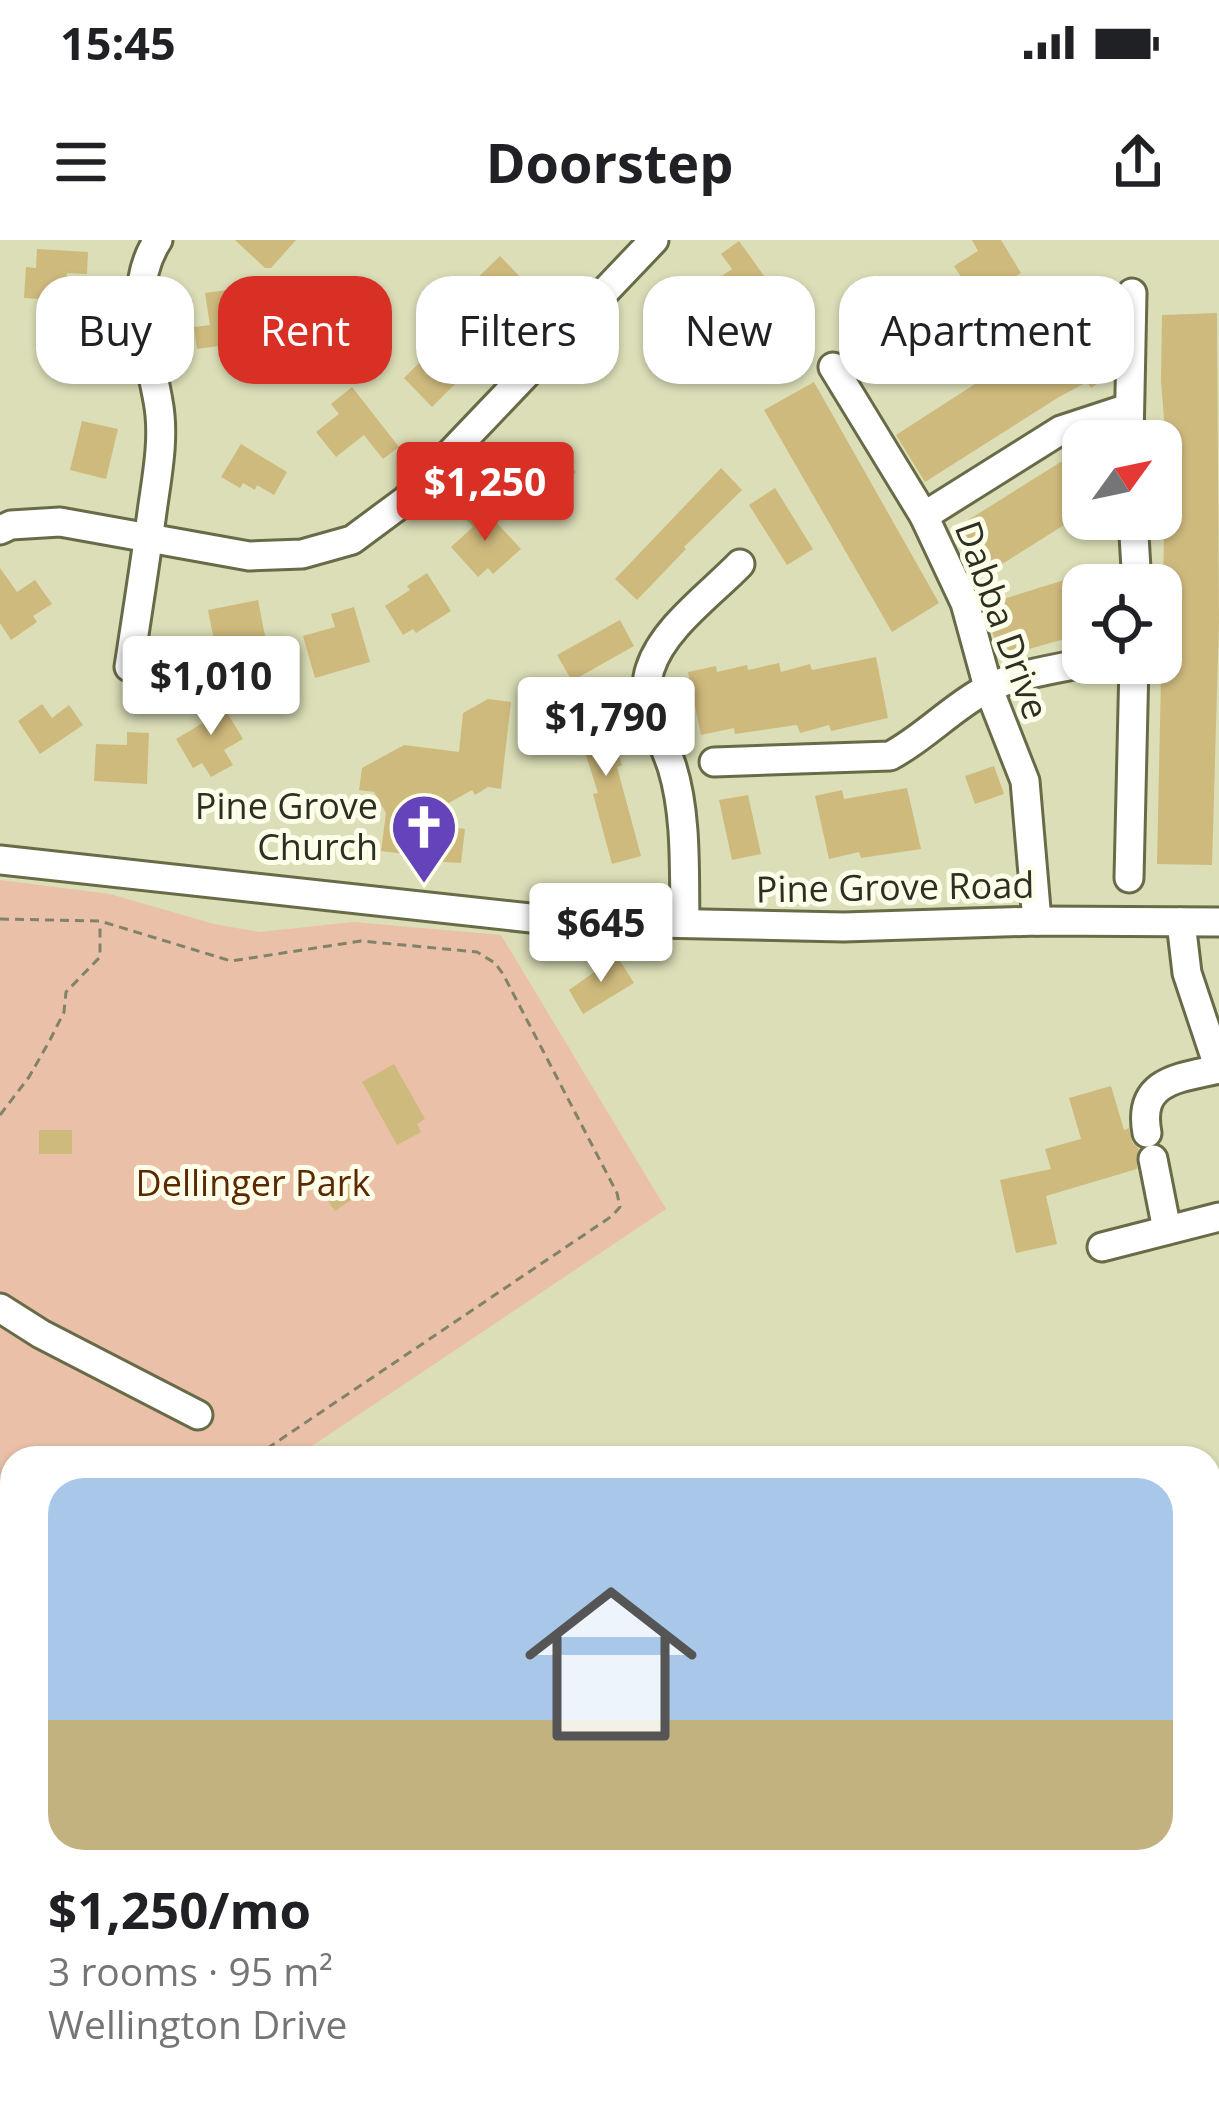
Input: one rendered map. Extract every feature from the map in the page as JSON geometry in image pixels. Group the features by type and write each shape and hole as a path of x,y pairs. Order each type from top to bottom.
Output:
{"street":[{"path":"128,667 160,451 159,404 142,338 148,254 158,240"},
{"path":"0,530 60,522 249,556 302,554 352,540 431,476 654,240"},
{"name":"Dabba Drive","path":"833,367 924,516 965,603 988,687 1025,782 1037,921"},
{"path":"1129,384 1129,420"},
{"path":"924,516 1061,430 1128,408"},
{"path":"685,923 684,856 673,770 647,694 649,671 662,644 740,564"},
{"path":"714,762 890,756 988,687 1062,668"},
{"path":"1129,878 1134,684"},
{"name":"Pine Grove Road","path":"0,860 558,921 844,928 1037,921 1219,922"},
{"path":"1167,1230 1144,1116 1153,1093 1170,1082 1219,1069 1187,974 1181,922"},
{"path":"1102,1247 1219,1217"},
{"path":"0,1308 198,1415"}],"path":[{"path":"0,919 100,921 231,961 361,940 477,952 503,974 617,1193 620,1207 612,1216 271,1446"},
{"path":"0,1115 50,1040 64,1012 66,992 100,957 100,921"}],"green space":[{"name":"Dellinger Park","path":"0,880 110,894 259,932 354,922 501,935 666,1209 312,1446 0,1446"}],"building":[{"path":"235,240 296,240 271,268 265,268"},
{"path":"972,240 1001,240 1021,273 960,276 954,266 978,251"},
{"path":"739,241 764,276 722,276 732,269 721,254"},
{"path":"37,249 88,252 87,274 36,276 36,299 24,298 26,267 36,268"},
{"path":"500,256 519,276 479,276"},
{"path":"218,291 218,346 197,349 194,327 210,325 205,293"},
{"path":"1217,313 1219,623 1212,865 1157,864 1161,684 1182,684 1182,564 1163,564 1164,540 1182,540 1182,420 1164,420 1162,315"},
{"path":"416,366 416,384 455,384 432,407 404,378"},
{"path":"815,384 939,603 892,632 764,410"},
{"path":"975,384 1083,384 925,482 896,435"},
{"path":"352,387 399,447 383,459 364,435 336,457 316,432 339,414 331,404"},
{"path":"82,421 118,429 106,479 70,470"},
{"path":"241,444 287,472 274,495 257,485 255,490 243,483 240,488 221,477"},
{"path":"554,449 576,472 545,502 523,480"},
{"path":"1062,461 1062,526 983,576 954,529"},
{"path":"721,468 742,490 637,600 615,579"},
{"path":"775,488 813,549 787,565 749,505"},
{"path":"480,505 521,549 493,574 488,568 478,577 451,547 473,527 465,518"},
{"path":"0,568 17,592 35,580 52,604 33,616 37,622 11,640 0,623"},
{"path":"427,573 451,611 416,633 413,629 403,635 385,606"},
{"path":"1062,581 1062,640 1000,657 984,605"},
{"path":"258,600 265,636 215,646 208,610"},
{"path":"354,607 370,662 315,678 303,636 335,627 331,614"},
{"path":"620,620 634,646 572,681 557,655"},
{"path":"876,657 888,718 831,731 829,725 800,733 797,725 701,735 688,672 716,666 717,672 747,665 748,670 779,663 781,672 810,664 812,670"},
{"path":"216,694 243,739 224,750 233,765 211,777 202,763 193,768 176,739 208,720 198,705"},
{"path":"600,696 622,765 617,767 641,856 612,864 593,794 598,793 570,705"},
{"path":"488,699 511,702 501,789 488,787 475,795 472,790 415,822 465,829 461,863 408,860 405,854 381,851 386,813 374,792 359,790 362,768 404,745 459,752 463,713"},
{"path":"42,704 52,718 69,705 83,725 40,754 18,721"},
{"path":"127,732 149,733 147,784 94,781 96,744 127,745"},
{"path":"994,766 1004,794 975,804 965,776"},
{"path":"907,788 921,849 861,858 859,852 829,859 815,796 842,790 844,799"},
{"path":"748,795 761,854 732,860 719,800"},
{"path":"617,956 634,983 583,1014 569,990"},
{"path":"394,1064 425,1119 417,1124 421,1132 397,1145 362,1082"},
{"path":"1111,1086 1124,1130 1129,1128 1139,1149 1137,1169 1046,1196 1057,1244 1016,1253 1000,1180 1051,1169 1045,1149 1081,1139 1069,1098"},
{"path":"39,1130 72,1130 72,1154 39,1154"},
{"path":"350,1173 363,1192 335,1211 322,1192"}],"place":[{"name":"Pine Grove Church","path":"424,886"}]}
